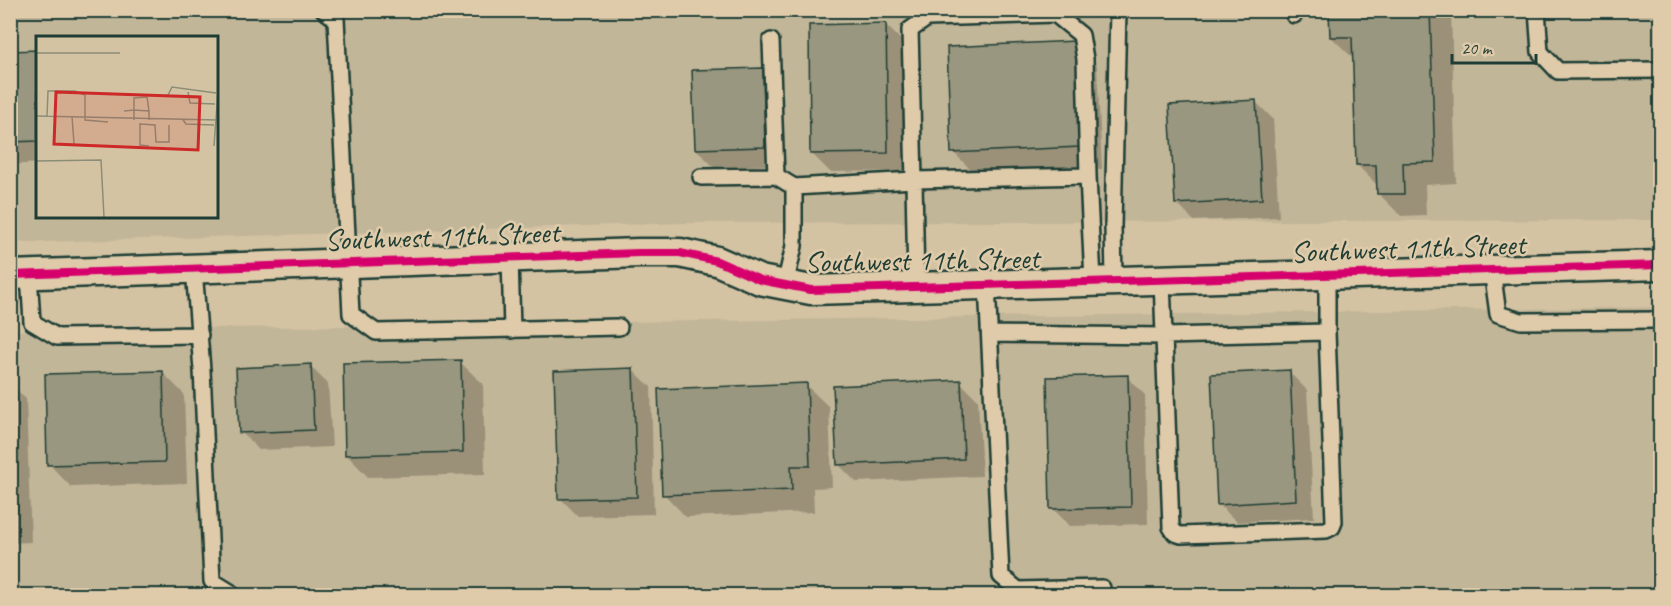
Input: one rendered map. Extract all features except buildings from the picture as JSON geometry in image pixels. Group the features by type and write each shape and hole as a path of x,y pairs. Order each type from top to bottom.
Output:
{"street":[{"name":"Southwest 11th Street","path":"20,275 680,253 717,261 760,280 811,290 1660,265"}],"lane":[{"path":"324,10 336,19 351,314 376,333 619,327"},
{"path":"1103,281 1113,226 1118,10"},
{"path":"1537,10 1540,52 1558,71 1660,70"},
{"path":"916,286 910,30 927,18 1055,14 1081,35 1085,60 1089,176 1103,281"},
{"path":"771,40 776,176"},
{"path":"701,177 776,176 794,187 914,180 1089,176"},
{"path":"785,285 794,246 794,187"},
{"path":"510,257 512,330"},
{"path":"194,269 200,335 213,581 230,592"},
{"path":"1492,270 1498,314 1521,321 1660,320"},
{"path":"1162,279 1171,527 1175,533 1181,535 1326,530 1332,527 1334,522 1326,332 1327,274"},
{"path":"20,275 32,322 57,337 200,335"},
{"path":"987,284 1001,576 1018,590 1102,588"},
{"path":"990,333 1164,336 1326,332"}],"shaded area":[{"path":"10,11 1660,11 1660,220 687,223 11,243"},
{"path":"1660,307 1660,595 11,595 10,331"}],"cycle path":[{"path":"10,275 680,253 717,261 760,280 811,290 1660,265"}]}
